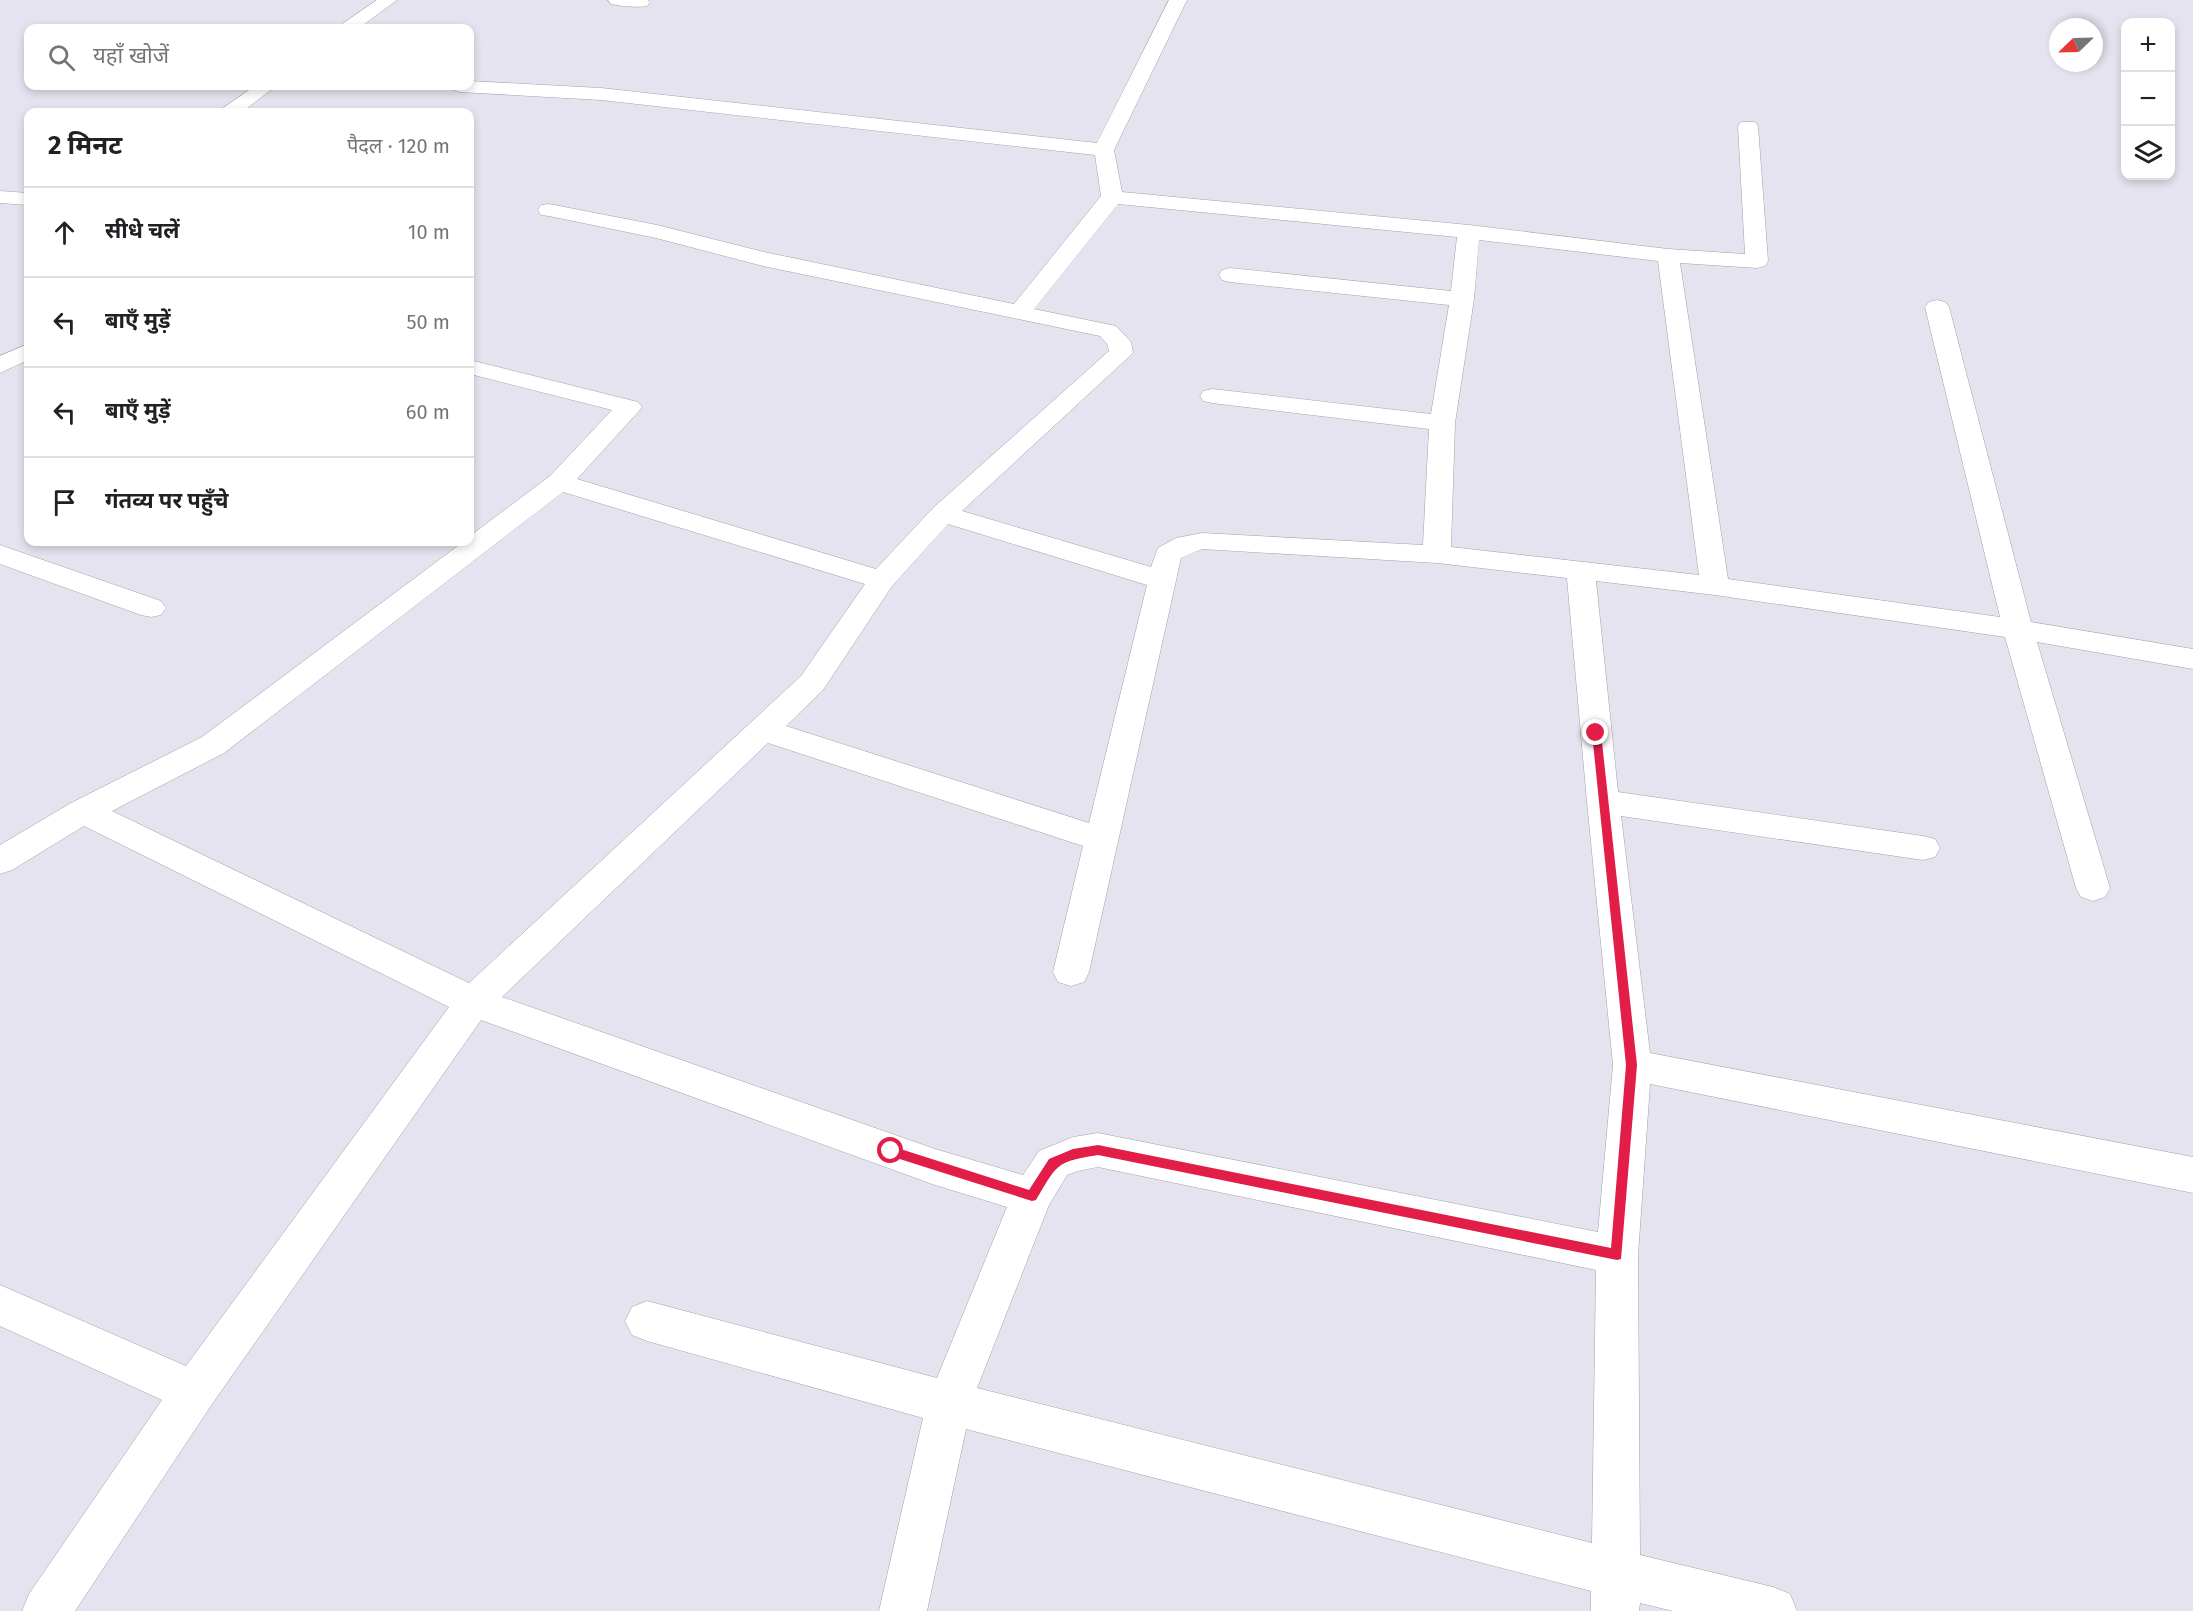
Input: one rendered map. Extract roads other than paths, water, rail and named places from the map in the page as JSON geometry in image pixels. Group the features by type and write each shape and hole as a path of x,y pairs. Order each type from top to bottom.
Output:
{"street":[{"path":"354,24 388,0"},
{"path":"617,0 641,2"},
{"path":"1018,314 1113,197 1104,150 1178,0"},
{"path":"474,87 601,94 1104,150"},
{"path":"236,108 261,90"},
{"path":"1113,197 1469,232 1668,256 1757,261 1748,126"},
{"path":"0,197 24,199"},
{"path":"46,1611 194,1392 473,1002 812,683 882,580 943,514 1122,353 1119,342 1108,331 1018,314 549,210"},
{"path":"1437,554 1442,423 1462,299 1469,232"},
{"path":"1668,256 1715,586"},
{"path":"1230,275 1462,299"},
{"path":"1937,307 2018,630 2093,888"},
{"path":"0,366 24,353"},
{"path":"0,861 83,811 213,745 559,482 629,407 474,369"},
{"path":"1212,396 1442,423"},
{"path":"559,482 882,580"},
{"path":"943,514 1162,580"},
{"path":"1071,972 1168,554 1186,544 1202,541 1437,554 1715,586 2193,658"},
{"path":"0,554 151,608"},
{"path":"1581,571 1603,802 1632,1065 1617,1255 1615,1592"},
{"path":"761,729 1101,839"},
{"path":"1603,802 1923,848"},
{"path":"83,811 473,1002 935,1167 1032,1196"},
{"path":"1632,1065 2193,1175"},
{"path":"903,1611 949,1403 1032,1196 1053,1163 1073,1154 1098,1150 1617,1255"},
{"path":"0,1305 194,1392"},
{"path":"647,1321 949,1403 1615,1592 1773,1611"}]}
